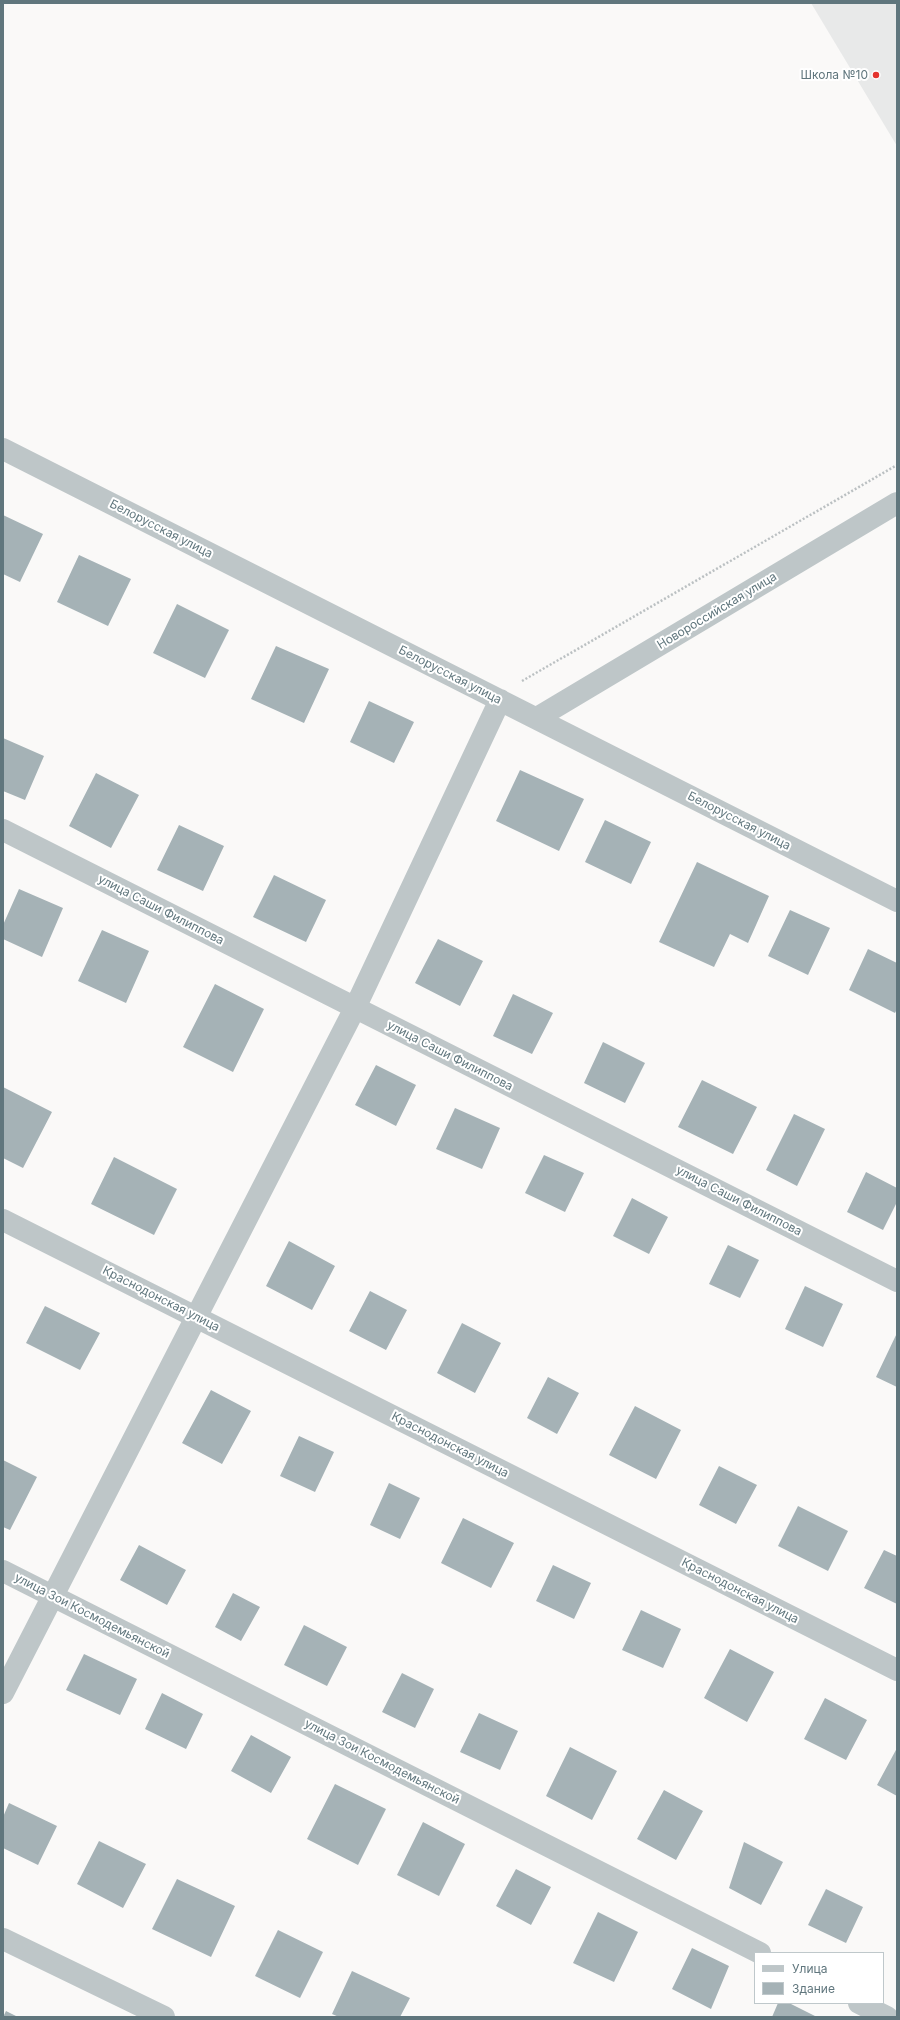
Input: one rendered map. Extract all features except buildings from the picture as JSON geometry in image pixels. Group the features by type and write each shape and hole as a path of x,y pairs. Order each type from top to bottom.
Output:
{"street":[{"name":"Белорусская улица","path":"3,449 897,901"},
{"name":"Новороссийская улица","path":"537,718 897,503"},
{"path":"3,1693 355,1008 497,698"},
{"name":"улица Саши Филиппова","path":"3,830 897,1281"},
{"name":"Краснодонская улица","path":"3,1220 897,1670"},
{"name":"улица Зои Космодемьянской","path":"3,1571 758,1952"},
{"path":"3,1939 164,2017"},
{"path":"861,2004 887,2017"}],"path":[{"path":"497,698 897,465"}],"shaded area":[{"name":"Школа №10","path":"811,3 897,3 897,146"}],"place":[{"name":"Школа №10","path":"876,75"}]}
